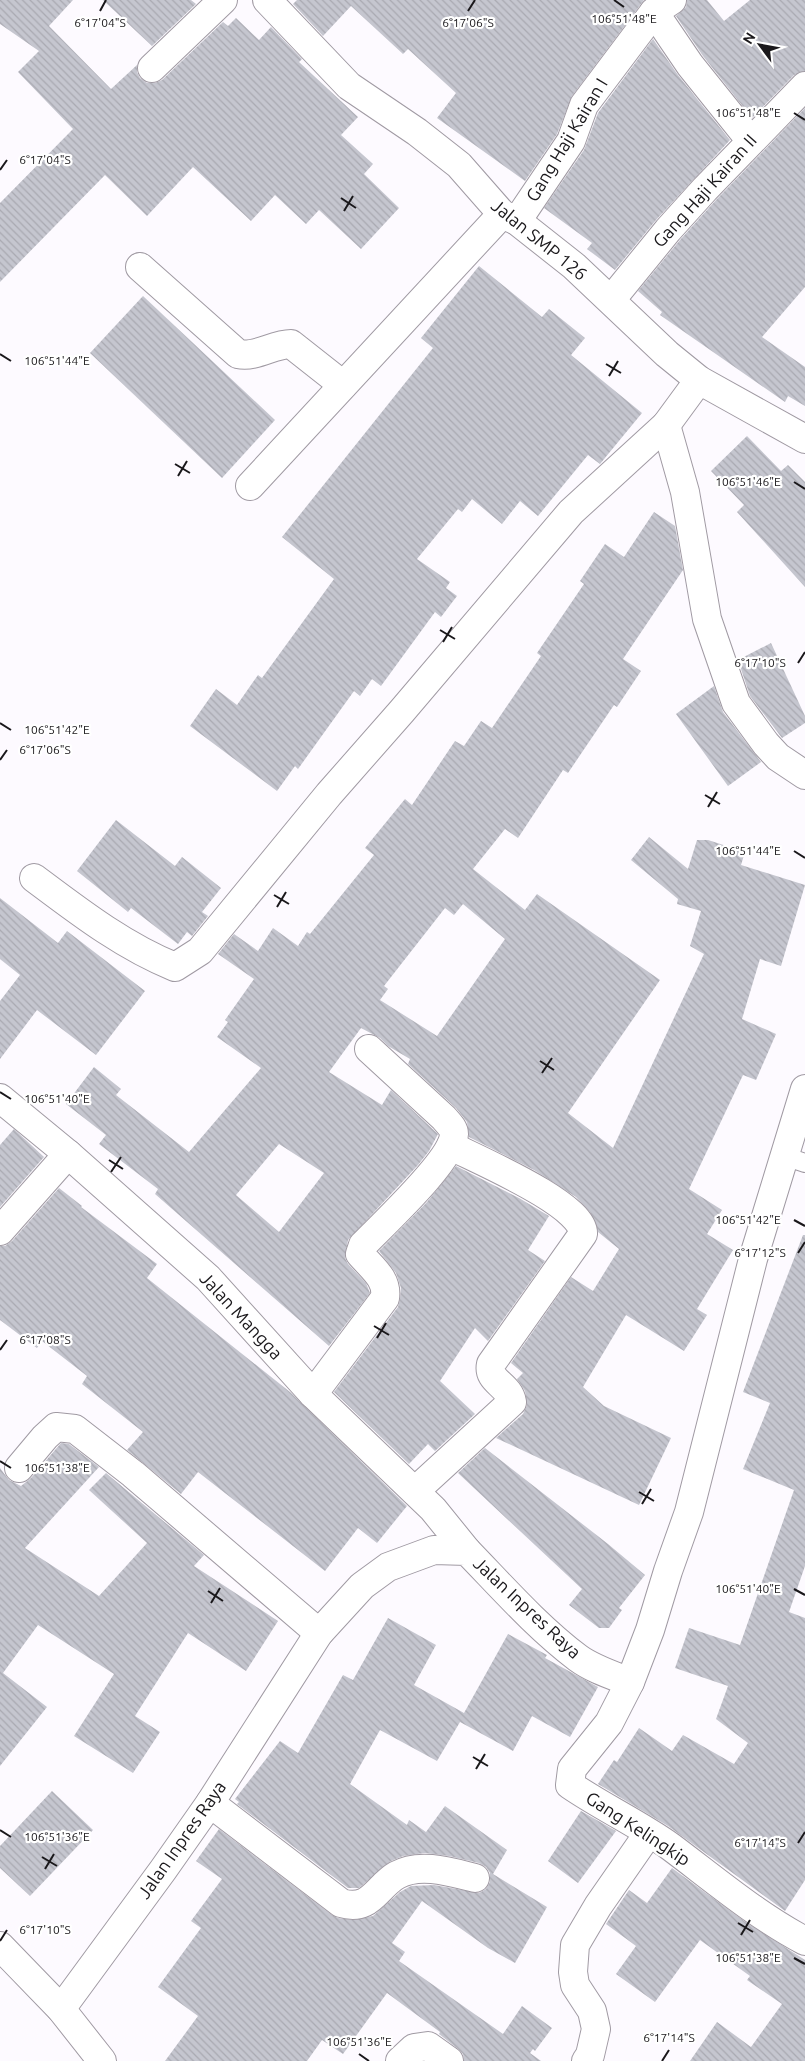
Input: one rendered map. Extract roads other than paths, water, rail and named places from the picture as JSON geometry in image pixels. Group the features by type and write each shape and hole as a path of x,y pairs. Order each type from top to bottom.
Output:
{"street":[{"path":"152,68 222,0"},
{"name":"Jalan SMP 126","path":"267,0 349,86 417,132 459,166 509,218 574,266 652,341 699,380 805,439"},
{"name":"Gang Haji Kairan I","path":"250,486 342,385 509,218 571,141 584,105 663,6 690,65 751,140"},
{"name":"Gang Haji Kairan II","path":"611,300 668,230 751,140 805,86"},
{"path":"140,267 238,354 247,356 281,344 291,344 342,385"},
{"path":"34,878 88,918 151,958 175,967 200,951 328,794 402,711 571,512 666,425 699,380"},
{"path":"666,425 685,492 707,620 736,702 766,744 778,757 805,775"},
{"path":"313,1394 385,1298 387,1288 384,1280 360,1254 363,1245 430,1175 451,1146 454,1134 451,1126 444,1118 369,1049"},
{"path":"630,1682 650,1630 689,1512 753,1259 795,1160 805,1089"},
{"name":"Jalan Mangga","path":"0,1098 68,1154 208,1278 313,1394 415,1491 466,1551"},
{"path":"415,1491 512,1402 508,1391 492,1377 490,1372 491,1364 584,1234 582,1224 573,1214 537,1189 451,1146"},
{"path":"0,1231 68,1154"},
{"path":"19,1468 45,1436 56,1427 74,1429 133,1474 319,1633"},
{"name":"Jalan Inpres Raya","path":"61,2009 163,1870 210,1802 319,1633 362,1586 388,1567 434,1550 466,1551 531,1616 578,1658 598,1669 630,1682"},
{"name":"Gang Kelingkip","path":"630,1682 609,1723 572,1769 570,1785 669,1846 722,1888 782,1929 805,1941"},
{"path":"210,1802 341,1903 347,1905 352,1906 370,1900 397,1875 412,1870 440,1869 474,1878"},
{"path":"586,2061 590,2055 596,2029 592,2011 575,1985 573,1972 575,1945 598,1906 648,1834"},
{"path":"0,1946 61,2009 102,2061"},
{"path":"400,2061 414,2048 428,2046 449,2061"}]}
